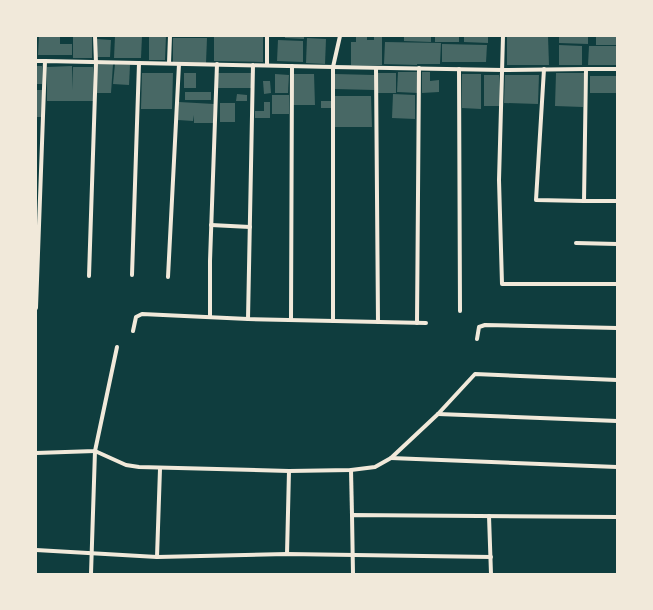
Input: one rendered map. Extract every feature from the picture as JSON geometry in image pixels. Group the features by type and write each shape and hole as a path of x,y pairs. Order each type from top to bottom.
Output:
{"street":[{"path":"89,276 96,63 95,36"},
{"path":"169,63 170,36"},
{"path":"267,36 267,65"},
{"path":"333,321 333,67 340,36"},
{"path":"503,36 499,180 502,284 617,284"},
{"path":"36,61 503,70 586,68 617,70"},
{"path":"36,308 45,61"},
{"path":"132,275 139,63"},
{"path":"168,276 179,64"},
{"path":"210,317 210,262 216,64"},
{"path":"248,319 253,65"},
{"path":"291,320 292,66"},
{"path":"376,68 378,322"},
{"path":"417,323 419,68"},
{"path":"584,201 586,68"},
{"path":"459,69 460,311"},
{"path":"544,69 536,200 617,201"},
{"path":"211,225 250,227"},
{"path":"576,243 617,244"},
{"path":"133,331 136,317 142,314 248,319 426,323"},
{"path":"477,339 479,328 485,325 617,328"},
{"path":"91,574 95,451 117,347"},
{"path":"36,453 95,451 132,467 160,469 289,471 351,470 376,466 391,458 438,414 475,374 617,380"},
{"path":"438,414 617,421"},
{"path":"391,458 617,467"},
{"path":"157,557 160,469"},
{"path":"351,470 353,574"},
{"path":"286,554 289,471"},
{"path":"352,515 617,518"},
{"path":"489,516 491,574"},
{"path":"36,550 157,557 286,554 491,557"}],"building":[{"path":"39,36 60,36 60,44 72,44 72,55 38,55"},
{"path":"73,36 92,36 92,58 73,58"},
{"path":"115,36 142,36 141,58 114,58"},
{"path":"149,36 166,36 165,60 149,60"},
{"path":"214,36 263,36 263,62 214,61"},
{"path":"285,36 304,36 304,39 285,38"},
{"path":"356,36 367,36 367,40 374,40 374,36 382,36 382,65 351,65 351,42 356,42"},
{"path":"404,36 431,36 431,42 404,41"},
{"path":"435,36 459,36 459,42 435,42"},
{"path":"464,36 488,36 488,43 464,42"},
{"path":"507,36 548,36 549,65 507,65"},
{"path":"559,36 588,36 588,44 559,43"},
{"path":"596,36 617,36 617,45 596,45"},
{"path":"173,38 207,38 206,63 173,62"},
{"path":"307,38 326,39 325,64 306,63"},
{"path":"97,39 111,40 110,57 97,57"},
{"path":"278,40 303,41 303,62 277,61"},
{"path":"385,42 441,43 440,64 384,64"},
{"path":"442,44 487,45 486,62 442,62"},
{"path":"559,45 582,46 582,65 559,65"},
{"path":"589,46 617,46 617,65 588,65"},
{"path":"97,64 113,64 111,93 96,93"},
{"path":"115,64 130,65 129,85 113,84"},
{"path":"36,66 42,66 42,84 36,84"},
{"path":"72,66 72,90 73,67 93,67 94,101 47,101 47,67"},
{"path":"398,72 418,72 418,93 397,92"},
{"path":"422,72 430,72 430,81 439,80 439,92 422,93"},
{"path":"142,73 173,73 172,109 141,109"},
{"path":"184,73 196,73 196,88 184,88"},
{"path":"218,73 251,73 251,88 218,88"},
{"path":"377,73 396,73 396,93 377,93"},
{"path":"556,73 584,73 583,107 555,106"},
{"path":"275,74 289,75 288,93 275,93"},
{"path":"293,74 314,74 315,105 293,105"},
{"path":"335,74 374,75 374,90 335,89"},
{"path":"462,74 481,74 481,109 462,108"},
{"path":"484,75 499,75 500,106 484,106"},
{"path":"505,75 539,75 538,104 504,103"},
{"path":"590,76 617,76 617,93 590,93"},
{"path":"263,81 270,81 271,93 264,94"},
{"path":"36,90 42,90 42,117 36,117"},
{"path":"185,92 211,92 211,100 185,100"},
{"path":"237,94 247,95 247,101 236,101"},
{"path":"393,94 415,95 415,119 392,118"},
{"path":"272,95 289,95 289,114 272,114"},
{"path":"335,96 371,96 372,127 335,127"},
{"path":"321,101 332,101 332,108 321,108"},
{"path":"179,102 214,104 213,123 194,123 194,115 193,121 178,120"},
{"path":"264,102 270,102 270,118 255,118 255,111 264,111"},
{"path":"220,103 235,103 235,122 220,122"}]}
